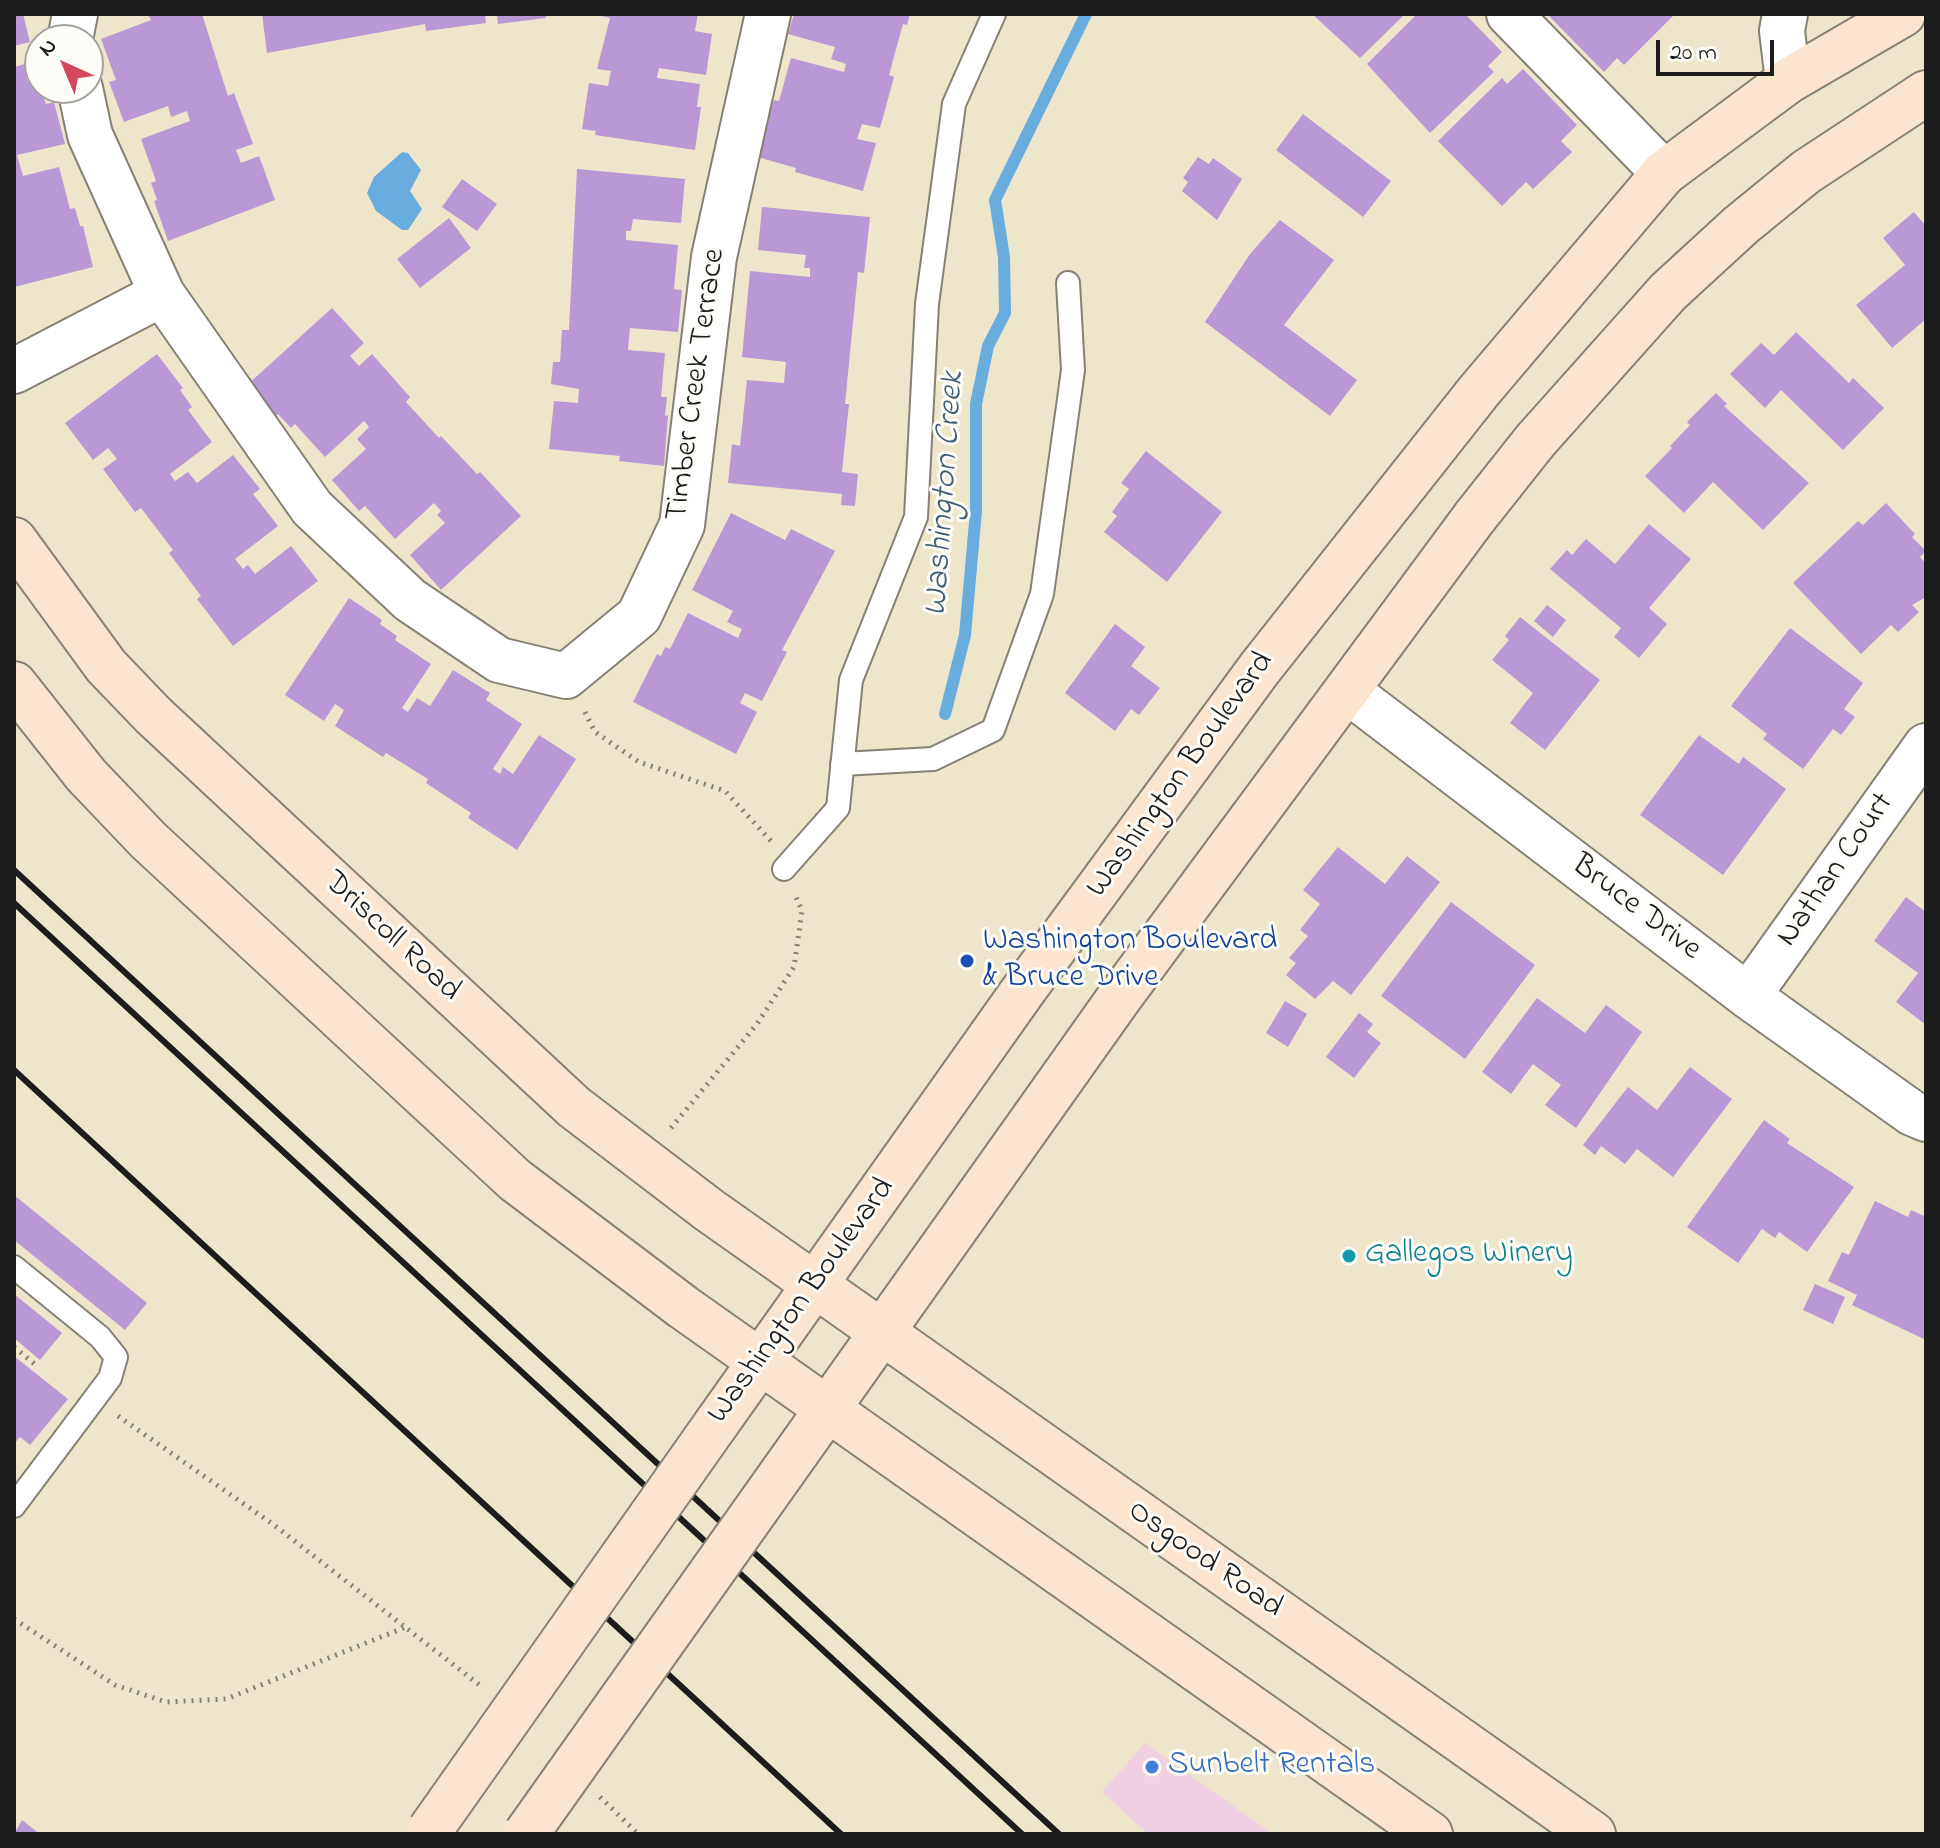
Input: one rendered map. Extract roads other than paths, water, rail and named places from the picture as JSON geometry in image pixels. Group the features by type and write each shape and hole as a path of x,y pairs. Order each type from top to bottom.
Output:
{"main road":[{"name":"Washington Boulevard","path":"429,1832 1025,988 1260,668 1479,391 1664,173 1788,81 1903,14"},
{"path":"526,1834 1128,986 1349,692 1474,518 1535,441 1668,292 1741,225 1806,172 1926,93"},
{"name":"Driscoll Road","path":"14,540 106,666 153,715 564,1097 644,1162 815,1286"},
{"path":"14,684 86,775 148,840 450,1121 584,1235 1430,1834"},
{"name":"Osgood Road","path":"815,1286 1593,1834"}],"street":[{"name":"Timber Creek Terrace","path":"162,294 312,508 399,590 499,660 566,676 639,616 682,525 714,257 768,14"},
{"path":"1509,14 1664,173"},
{"path":"1785,14 1782,31 1788,81"},
{"path":"14,371 162,294 90,135 83,104"},
{"name":"Bruce Drive","path":"1349,692 1748,996 1912,1113 1926,1119"},
{"name":"Nathan Court","path":"1748,996 1926,746"}],"lane":[{"path":"784,869 838,808 851,680 916,517 927,304 954,104 994,14"},
{"path":"842,764 933,759 993,730 1042,594 1073,370 1068,283"},
{"path":"14,1267 100,1337 116,1357 110,1378 14,1506"}],"water":[{"path":"402,152 408,153 421,170 410,191 422,209 408,230 402,230 376,211 367,193 374,177"}],"waterway":[{"name":"Washington Creek","path":"945,714 965,635 976,511 976,404 988,346 1005,313 1004,257 995,200 1086,14"}],"railway":[{"path":"14,870 1059,1834"},
{"path":"14,903 1022,1834"},
{"path":"14,1070 841,1834"}],"place":[{"name":"Washington Boulevard & Bruce Drive","path":"967,961"},
{"name":"Gallegos Winery","path":"1349,1256"},
{"name":"Sunbelt Rentals","path":"1152,1767"}]}
